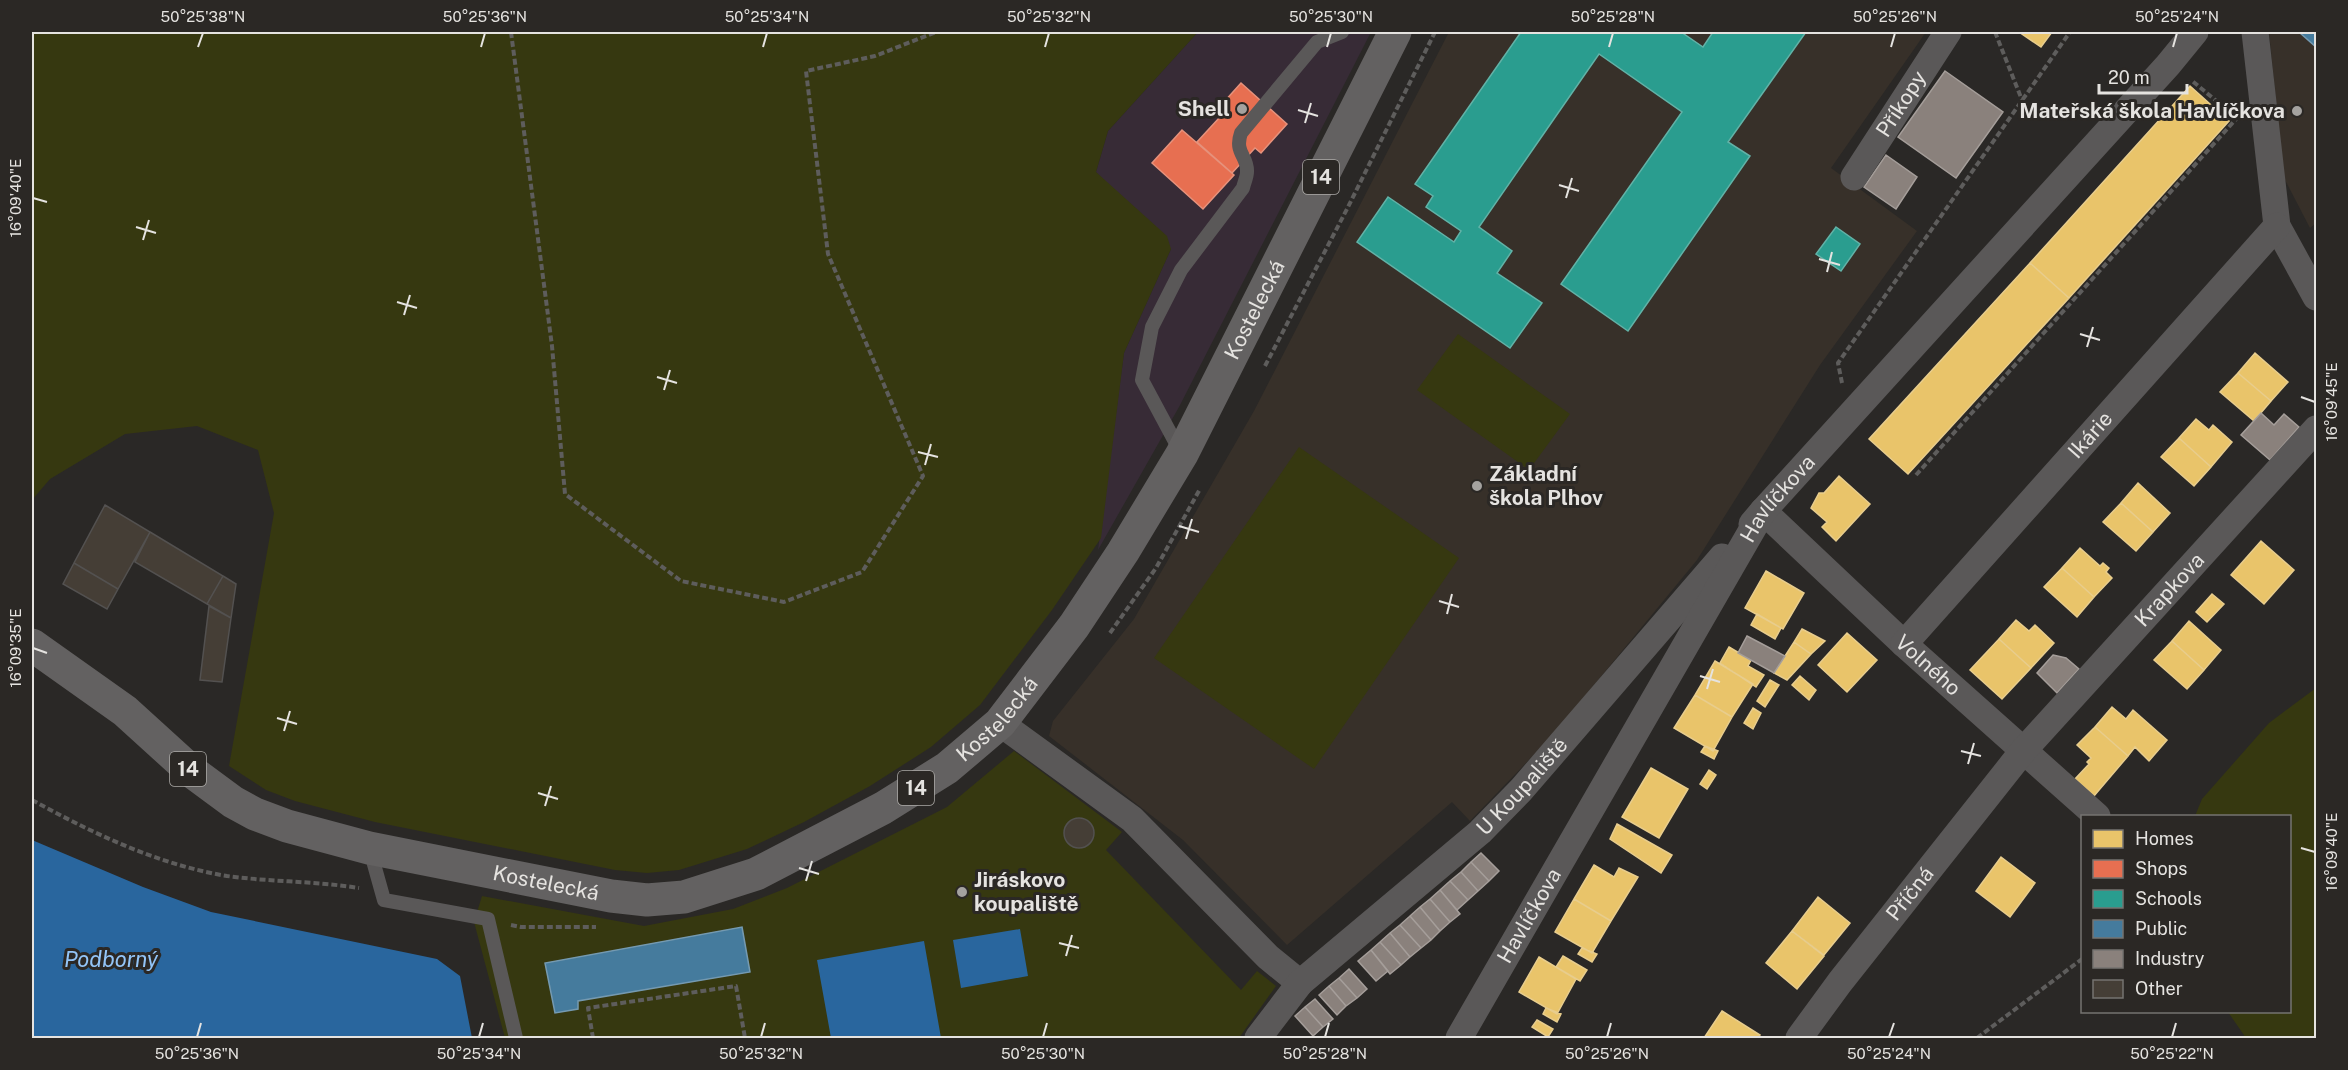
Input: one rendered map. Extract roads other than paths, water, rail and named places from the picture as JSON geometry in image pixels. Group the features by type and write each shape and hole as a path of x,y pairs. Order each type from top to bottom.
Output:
{"main road":[{"name":"Kostelecká","path":"32,645 124,711 191,771 233,802 287,826 369,848 611,896 647,900 684,897 756,874 864,819 947,768 1000,723 1080,617 1123,552 1182,454 1395,32"}],"street":[{"name":"Příkopy","path":"1854,177 1948,32"},
{"name":"Havlíčkova","path":"1460,1038 1763,511 2195,32"},
{"path":"2255,32 2277,226 2316,297"},
{"name":"Ikárie","path":"1904,644 2277,226"},
{"name":"Krapkova","path":"2024,751 2316,429"},
{"name":"Volného","path":"1763,511 1904,644 2096,815"},
{"name":"U Koupaliště","path":"1258,1038 1300,983 1480,832 1521,790 1763,511"},
{"path":"1000,723 1132,819 1268,957 1300,983"},
{"name":"Příčná","path":"1799,1038 1840,982 2024,751"}],"lane":[{"path":"1182,454 1142,380 1152,327 1181,270 1243,188 1247,172 1245,161 1239,153 1238,142 1241,133 1317,42 1342,32"},
{"path":"369,848 384,900 488,920 516,1038"}],"water":[{"name":"Podborný","path":"32,840 143,887 211,912 437,959 460,976 472,1038 32,1038"},
{"path":"1020,929 1028,976 961,988 953,940"},
{"path":"924,941 941,1038 831,1038 817,960"}],"place":[{"name":"Shell","path":"1242,109"},
{"name":"Mateřská škola Havlíčkova","path":"2297,111"},
{"name":"Základní škola Plhov","path":"1477,486"},
{"name":"Jiráskovo koupaliště","path":"962,892"}]}
